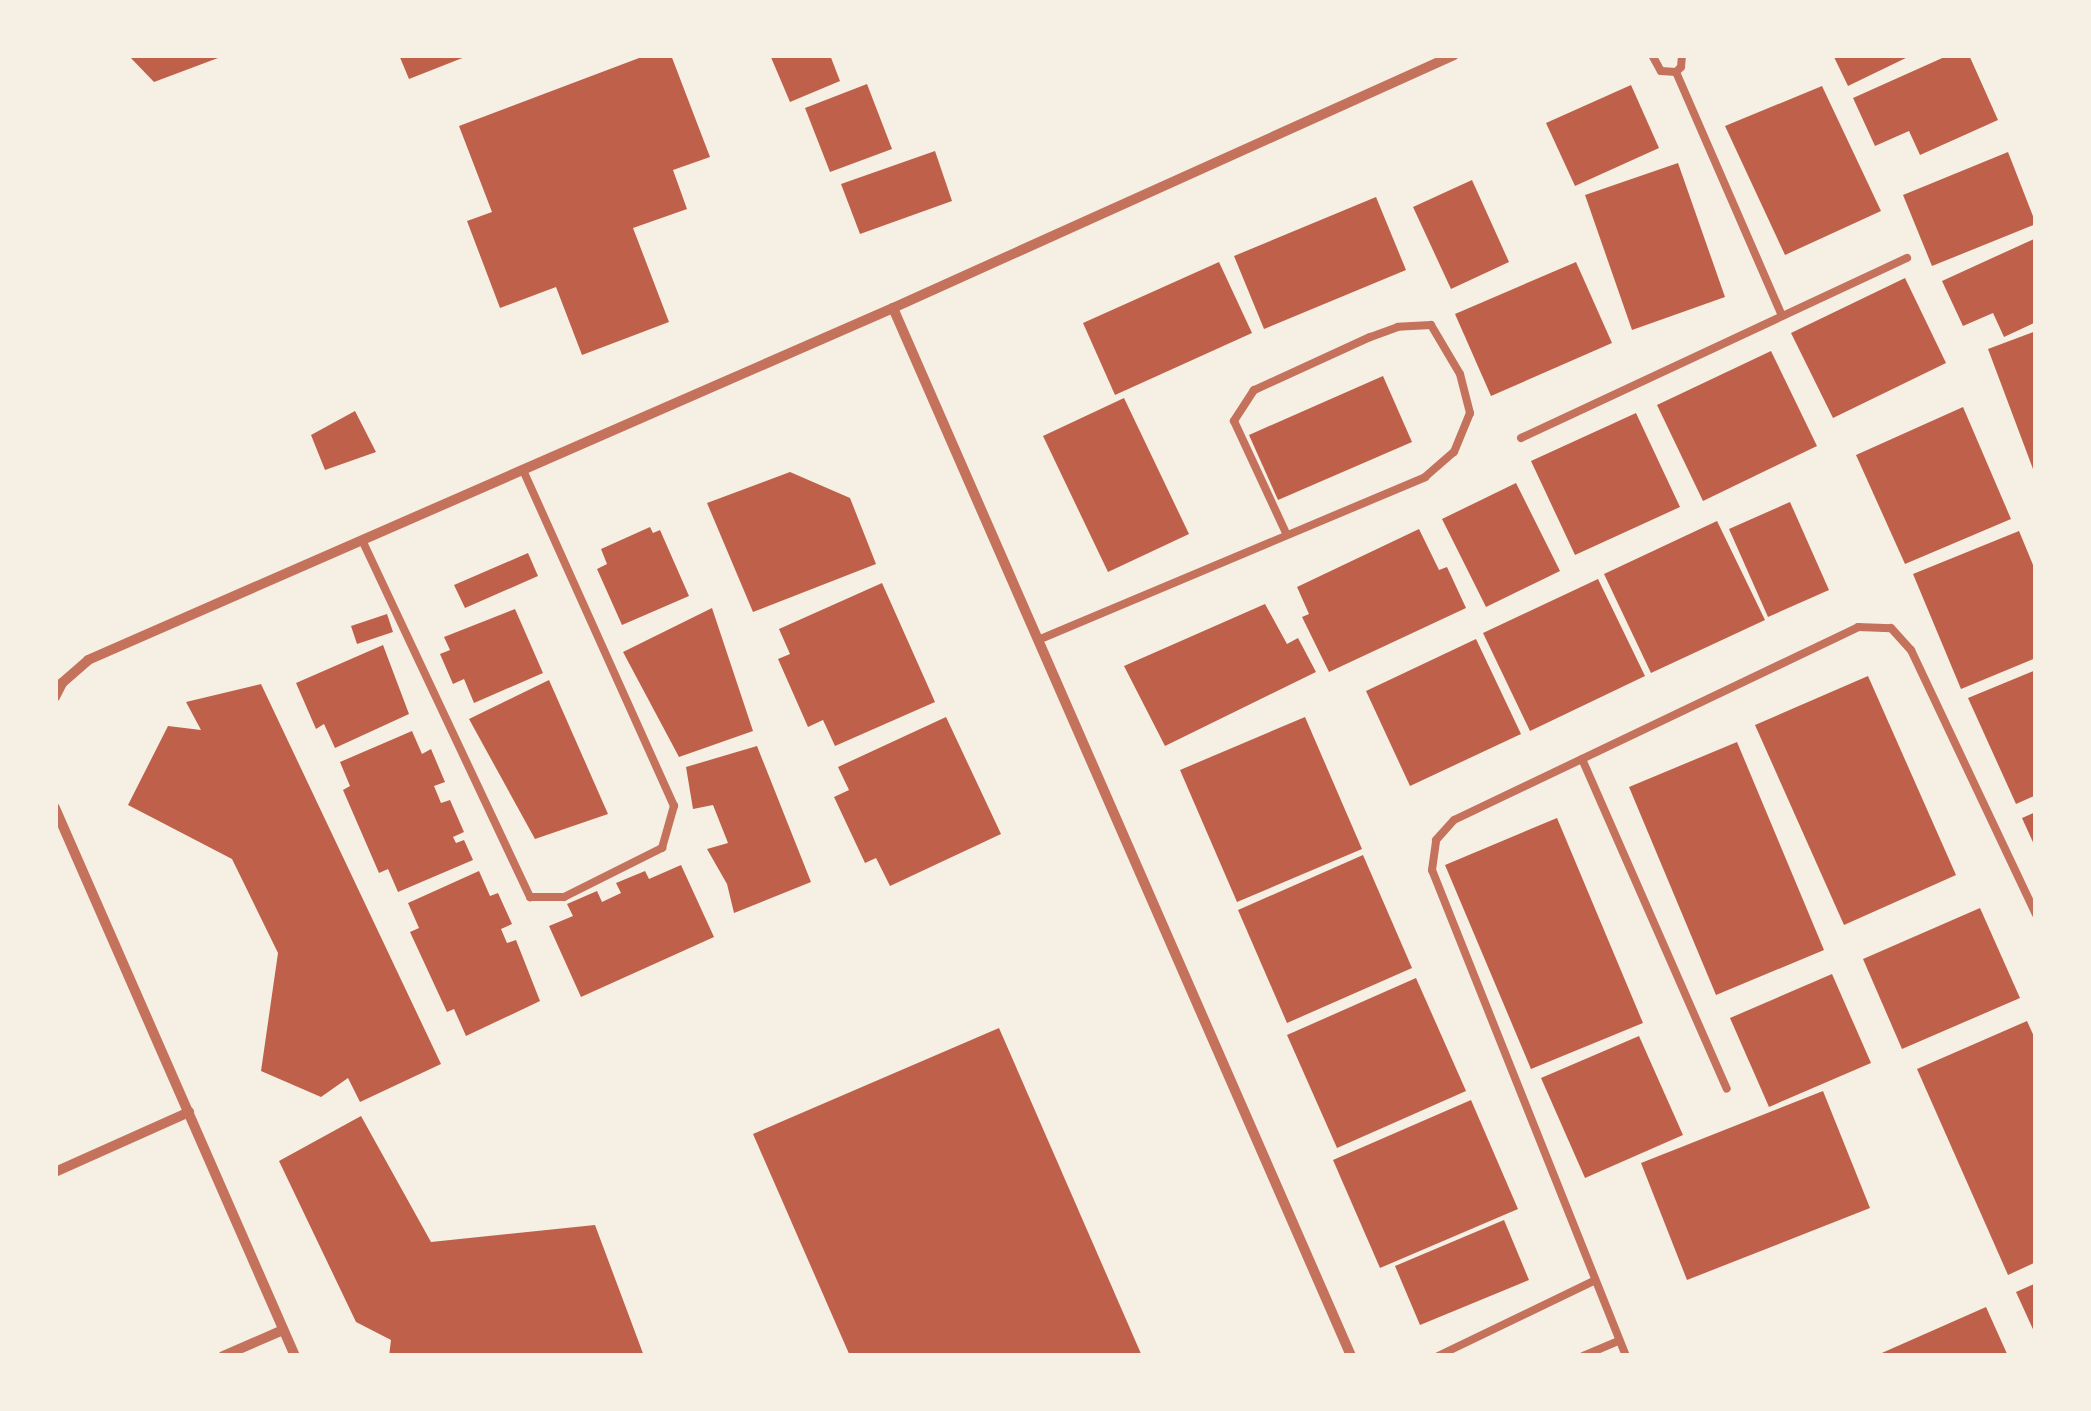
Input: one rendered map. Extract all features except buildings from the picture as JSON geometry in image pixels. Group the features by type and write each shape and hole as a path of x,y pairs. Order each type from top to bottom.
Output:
{"street":[{"path":"55,697 62,684 88,660 893,308 1454,55"},
{"path":"893,308 1351,1356"},
{"path":"55,808 295,1356"},
{"path":"55,1172 189,1112"},
{"path":"224,1356 283,1330"}],"lane":[{"path":"1652,55 1661,71 1676,72 1681,67 1682,55"},
{"path":"1676,72 1782,316"},
{"path":"1521,438 1907,258"},
{"path":"1038,640 1425,476 1454,452 1470,413 1460,374 1430,325 1398,327 1370,337 1254,390 1234,421 1286,532"},
{"path":"362,540 530,897 564,896 662,848 674,806 523,470"},
{"path":"1626,1356 1432,870 1436,840 1454,820 1858,627 1892,628 1911,650 2036,914"},
{"path":"1582,758 1727,1089"},
{"path":"1438,1356 1594,1281"},
{"path":"1583,1356 1618,1340"}]}
